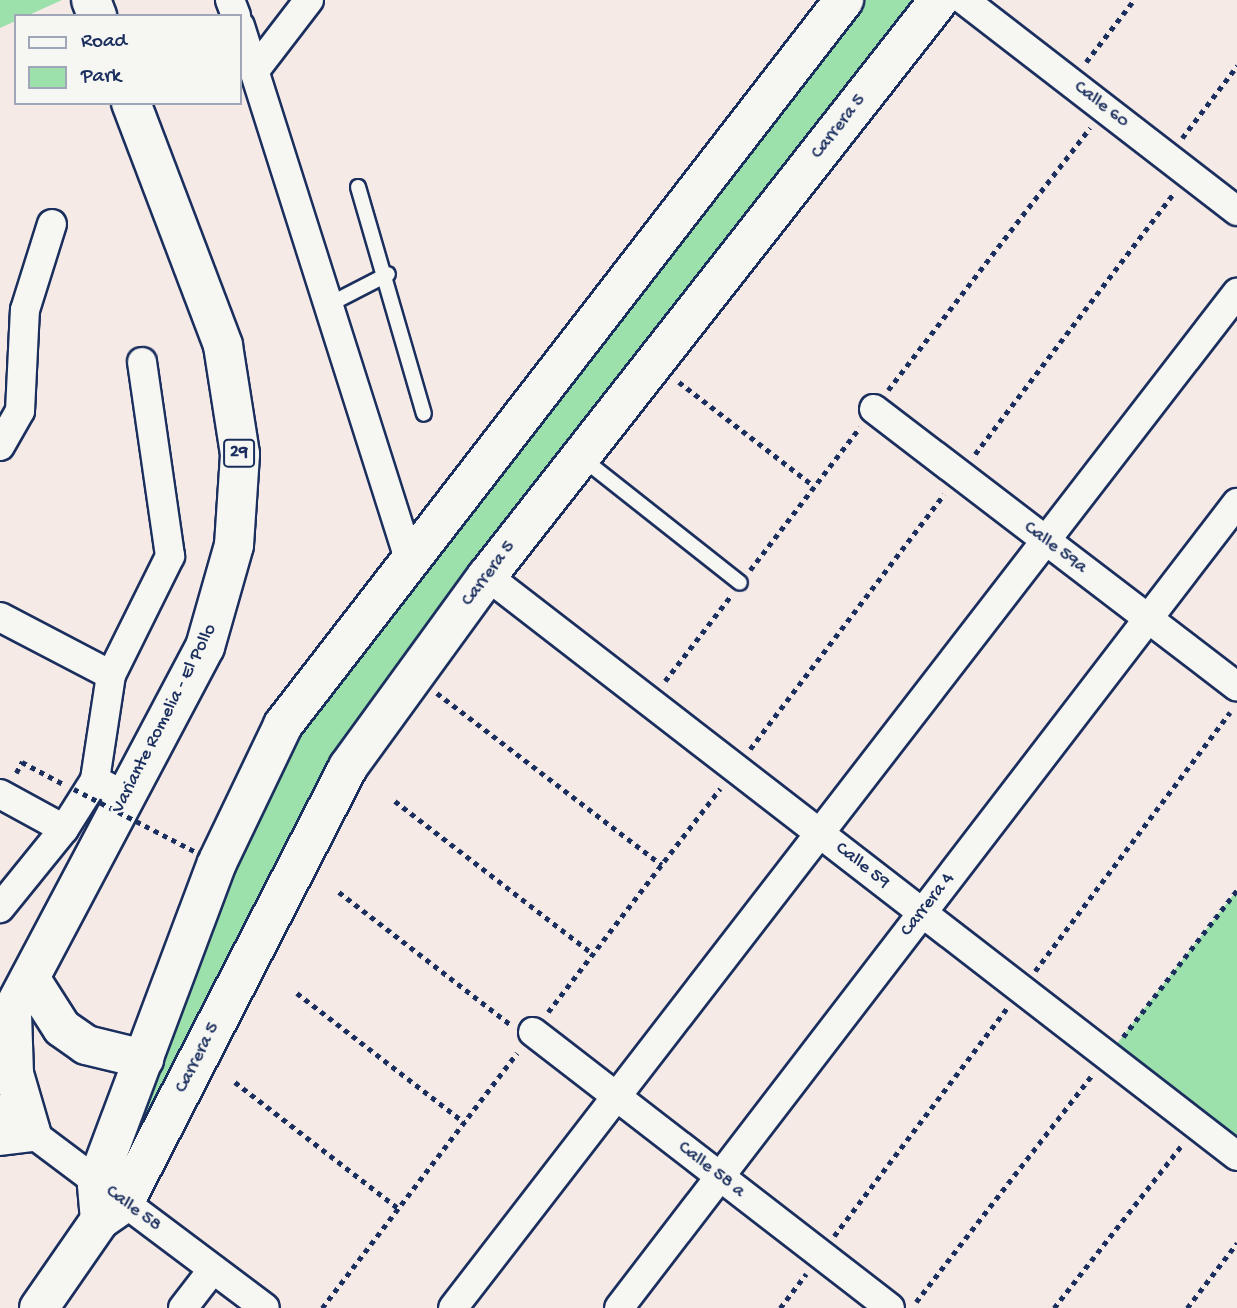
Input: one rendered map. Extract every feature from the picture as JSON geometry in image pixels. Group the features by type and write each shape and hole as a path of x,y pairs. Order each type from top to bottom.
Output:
{"main road":[{"path":"39,1308 107,1201 144,1059 217,863 283,725 844,0"},
{"name":"Carrera 5","path":"107,1201 348,767 487,576 939,0"},
{"name":"Variante Romelia - El Pollo","path":"6,1023 30,978 98,789 205,647 225,596 240,499 234,397 223,345 132,105"},
{"path":"30,978 62,1028 86,1045 144,1059"},
{"path":"6,1023 14,1074 15,1134"}],"street":[{"path":"256,69 309,0"},
{"name":"Calle 60","path":"964,0 1237,211"},
{"path":"242,31 410,562"},
{"path":"0,446 20,411 26,310 52,224"},
{"path":"453,1308 1237,293"},
{"path":"0,908 98,789 111,675 170,556 142,362"},
{"name":"Calle 59a","path":"874,409 1237,687"},
{"name":"Carrera 4","path":"619,1308 1237,503"},
{"name":"Calle 59","path":"487,576 1237,1156"},
{"path":"0,617 111,675"},
{"path":"1,795 64,829"},
{"name":"Calle 58 a","path":"525,1031 616,1096 890,1308"},
{"name":"Calle 58","path":"0,1110 15,1134 107,1201 213,1269 265,1308"},
{"path":"183,1308 213,1269"}],"lane":[{"path":"358,187 388,274 424,414"},
{"path":"330,304 388,274"},
{"path":"580,457 740,583"}],"path":[{"path":"1071,82 1134,0"},
{"path":"1167,157 1237,66"},
{"path":"654,363 814,486"},
{"path":"414,676 662,865"},
{"path":"1,795 22,762 98,789 200,854"},
{"path":"396,801 593,954"},
{"path":"911,1308 1237,890"},
{"path":"339,892 525,1031"},
{"path":"297,993 464,1122"},
{"path":"235,1082 398,1208"},
{"path":"1054,1308 1198,1125"},
{"path":"1187,1308 1237,1243"}],"green space":[{"path":"0,0 62,0 31,14 14,14 14,22 0,28"},
{"path":"844,0 939,0 348,767 124,1203 97,1182 283,725"},
{"path":"1237,890 1237,1156 1108,1055"}]}
